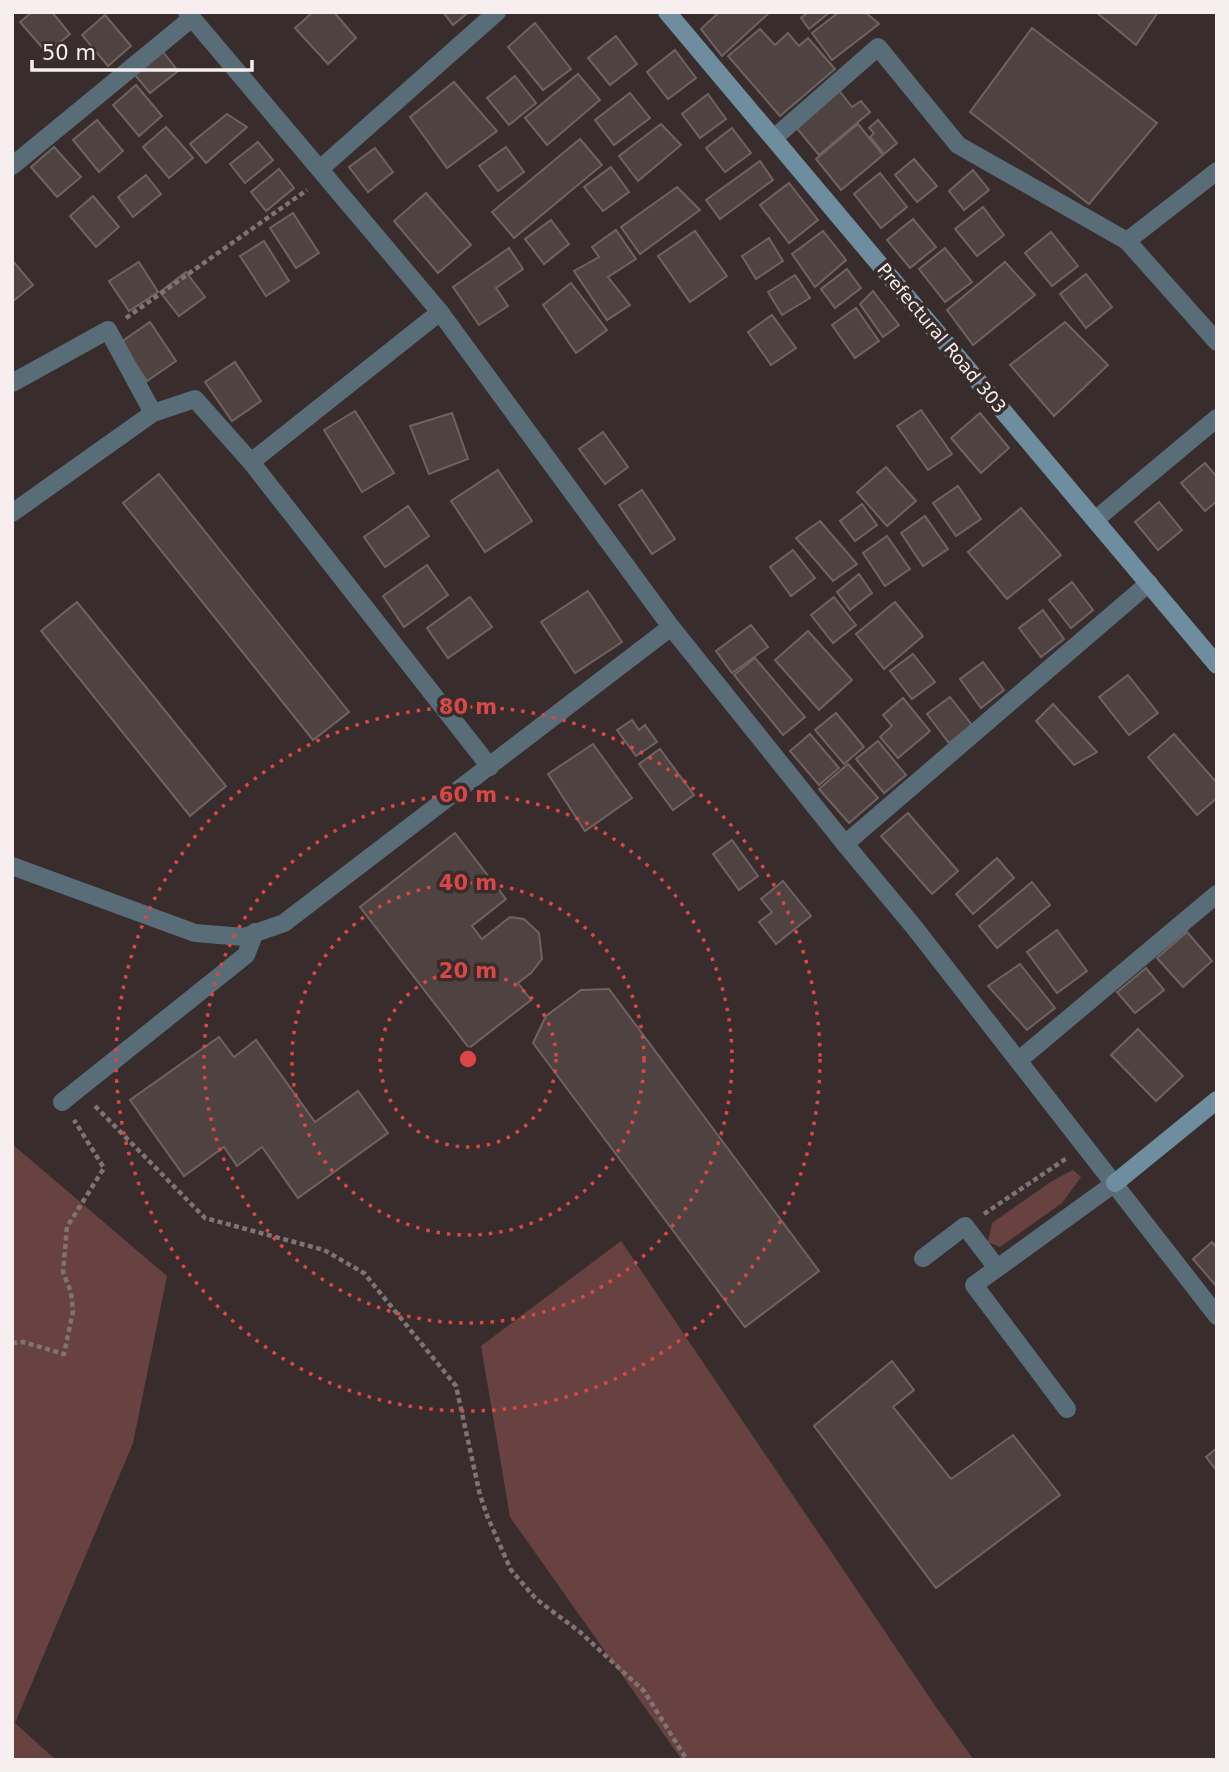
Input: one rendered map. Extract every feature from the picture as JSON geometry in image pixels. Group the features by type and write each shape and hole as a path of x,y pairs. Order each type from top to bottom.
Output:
{"main road":[{"name":"Prefectural Road 303","path":"667,12 1217,665"},
{"path":"1115,1183 1217,1100"}],"street":[{"path":"323,173 497,12"},
{"path":"12,166 190,15 440,312 671,627 914,927 1217,1316"},
{"path":"774,138 878,47 958,145 1127,241 1217,342"},
{"path":"1127,241 1217,171"},
{"path":"251,463 440,312"},
{"path":"12,383 108,330 153,413"},
{"path":"12,513 153,413 195,399 251,463 490,767"},
{"path":"1095,520 1217,418"},
{"path":"845,844 1149,583"},
{"path":"12,866 195,933 244,937 284,923 671,627"},
{"path":"1019,1060 1217,894"},
{"path":"62,1102 246,955 255,932"},
{"path":"1067,1409 974,1285 1115,1183"},
{"path":"923,1258 965,1226 998,1268"}],"path":[{"path":"108,330 323,173"},
{"path":"12,1343 23,1342 64,1354 73,1311 71,1292 63,1272 67,1227 104,1168 62,1102"},
{"path":"62,1102 92,1102 205,1218 324,1250 364,1273 456,1386 480,1495 511,1570 536,1599 580,1632 645,1691 687,1760"},
{"path":"965,1226 1067,1157"}],"shaded area":[{"path":"12,1144 167,1276 133,1443 15,1723 56,1760 12,1760"},
{"path":"1073,1170 1081,1177 1062,1203 1000,1247 988,1242 992,1223 1052,1181"},
{"path":"621,1241 974,1760 682,1760 510,1517 481,1346"}],"building":[{"path":"32,12 52,12 70,34 47,53 20,22"},
{"path":"313,12 334,12 356,38 328,64 295,28"},
{"path":"443,12 469,12 453,25"},
{"path":"719,12 770,12 722,56 701,29"},
{"path":"808,12 830,12 809,29 801,18"},
{"path":"839,12 865,12 879,24 832,60 812,33"},
{"path":"1096,12 1158,12 1136,45"},
{"path":"105,15 131,46 108,66 82,35"},
{"path":"535,23 571,69 543,90 508,47"},
{"path":"1032,28 1157,123 1089,204 970,112"},
{"path":"760,29 775,45 788,33 799,46 808,38 835,69 780,116 728,56"},
{"path":"616,36 637,64 610,85 588,58"},
{"path":"675,50 696,78 668,99 647,72"},
{"path":"163,52 178,71 150,93 135,75"},
{"path":"578,74 600,100 547,145 525,118"},
{"path":"515,76 536,103 509,125 487,98"},
{"path":"454,82 497,131 447,168 410,117"},
{"path":"136,85 162,116 139,136 113,105"},
{"path":"838,89 852,107 861,101 870,112 819,155 795,126"},
{"path":"630,93 650,118 614,145 595,120"},
{"path":"708,94 726,119 700,138 682,114"},
{"path":"227,114 247,127 206,163 190,144"},
{"path":"97,120 123,151 99,172 73,140"},
{"path":"878,120 897,143 884,154 870,137 874,133 869,128"},
{"path":"661,124 681,145 638,181 619,156"},
{"path":"858,124 883,155 841,190 816,159"},
{"path":"166,127 193,158 169,178 143,147"},
{"path":"732,128 751,153 725,172 706,148"},
{"path":"580,139 602,165 514,238 492,212"},
{"path":"258,142 273,160 245,183 230,164"},
{"path":"54,147 81,177 57,197 31,167"},
{"path":"506,147 524,172 498,191 479,166"},
{"path":"375,148 393,172 368,192 349,167"},
{"path":"914,159 937,186 917,202 895,175"},
{"path":"760,161 773,180 720,219 706,200"},
{"path":"611,167 629,192 603,211 584,187"},
{"path":"279,169 294,188 266,211 251,192"},
{"path":"973,170 989,190 964,210 949,191"},
{"path":"880,173 907,207 881,228 854,194"},
{"path":"146,175 161,194 133,217 118,197"},
{"path":"789,183 818,220 789,243 760,205"},
{"path":"677,187 700,210 640,254 621,227"},
{"path":"426,193 471,245 438,273 394,221"},
{"path":"93,196 119,227 96,247 70,216"},
{"path":"983,207 1004,235 977,256 955,229"},
{"path":"293,213 319,253 296,268 270,228"},
{"path":"913,219 936,247 910,268 887,240"},
{"path":"551,220 569,244 544,264 525,239"},
{"path":"616,230 636,259 608,277 630,305 607,320 574,271 599,257 592,247"},
{"path":"695,231 727,276 690,302 658,256"},
{"path":"823,231 846,260 815,287 792,254"},
{"path":"1051,232 1078,266 1052,286 1025,253"},
{"path":"769,238 783,261 756,279 742,256"},
{"path":"264,241 289,281 266,296 240,256"},
{"path":"509,248 523,269 496,288 508,306 479,325 453,287"},
{"path":"945,248 972,282 945,302 919,269"},
{"path":"12,260 33,285 12,302"},
{"path":"139,262 158,292 129,311 109,281"},
{"path":"1005,262 1035,295 973,345 947,310"},
{"path":"847,269 861,288 835,308 821,289"},
{"path":"186,272 205,297 179,316 160,292"},
{"path":"1086,274 1112,307 1086,328 1060,294"},
{"path":"795,275 810,298 782,315 768,292"},
{"path":"571,283 607,330 576,353 543,305"},
{"path":"873,291 899,325 883,337 860,304"},
{"path":"856,308 879,341 855,358 832,325"},
{"path":"772,315 796,348 771,365 748,332"},
{"path":"150,322 176,361 147,381 121,342"},
{"path":"1065,322 1108,365 1054,416 1010,365"},
{"path":"235,362 261,401 232,421 205,382"},
{"path":"921,410 952,454 928,470 897,426"},
{"path":"355,411 394,473 362,492 324,430"},
{"path":"452,413 468,459 429,474 410,426"},
{"path":"980,413 1009,448 981,473 951,438"},
{"path":"603,432 628,467 605,484 579,449"},
{"path":"1205,463 1217,477 1217,501 1205,511 1181,483"},
{"path":"886,467 916,501 887,526 857,492"},
{"path":"498,470 532,521 485,552 451,501"},
{"path":"159,474 349,712 313,740 123,503"},
{"path":"958,486 981,519 956,536 933,503"},
{"path":"642,490 675,539 652,554 619,505"},
{"path":"1159,502 1182,530 1158,550 1135,522"},
{"path":"862,504 877,525 855,541 840,521"},
{"path":"408,506 429,536 385,567 364,537"},
{"path":"1021,508 1061,555 1007,599 968,552"},
{"path":"925,516 948,549 923,566 901,533"},
{"path":"820,521 857,564 833,581 796,538"},
{"path":"887,536 910,569 885,586 863,553"},
{"path":"793,550 815,578 791,596 770,567"},
{"path":"427,565 448,595 404,627 383,596"},
{"path":"859,574 872,593 850,610 837,592"},
{"path":"1072,582 1093,610 1071,628 1049,600"},
{"path":"588,591 622,642 575,673 541,622"},
{"path":"470,597 492,627 448,658 427,628"},
{"path":"834,597 856,625 833,643 811,615"},
{"path":"77,602 226,786 190,816 41,631"},
{"path":"895,602 923,636 884,669 856,634"},
{"path":"1043,610 1064,639 1041,657 1019,628"},
{"path":"751,625 768,647 732,673 716,651"},
{"path":"808,631 852,680 819,710 775,660"},
{"path":"913,654 935,682 912,699 890,671"},
{"path":"755,658 805,717 783,735 734,675"},
{"path":"983,662 1004,690 981,708 960,679"},
{"path":"1128,675 1158,713 1129,735 1099,697"},
{"path":"950,697 972,725 949,743 927,714"},
{"path":"903,698 930,731 898,758 880,737 892,726 883,715"},
{"path":"1053,704 1097,752 1074,765 1036,721"},
{"path":"836,713 864,747 844,764 815,730"},
{"path":"632,720 639,730 645,725 657,742 636,756 617,730"},
{"path":"810,734 839,768 819,785 790,751"},
{"path":"1174,734 1217,783 1217,798 1197,815 1148,757"},
{"path":"878,741 906,775 884,793 856,759"},
{"path":"593,744 632,798 585,831 548,774"},
{"path":"660,749 694,795 673,810 639,764"},
{"path":"848,764 878,798 849,823 819,789"},
{"path":"908,813 958,871 932,894 881,836"},
{"path":"455,833 506,899 472,926 482,939 510,917 524,919 539,933 542,959 531,973 518,983 531,1000 469,1048 360,907"},
{"path":"732,840 758,876 739,890 713,854"},
{"path":"997,858 1014,878 973,914 956,894"},
{"path":"783,881 811,916 776,944 759,922 772,912 761,899"},
{"path":"1032,882 1050,905 997,948 979,926"},
{"path":"1057,930 1087,971 1057,993 1027,952"},
{"path":"1187,932 1212,961 1183,987 1157,958"},
{"path":"1020,964 1055,1008 1027,1030 988,986"},
{"path":"1146,968 1164,990 1135,1013 1117,992"},
{"path":"609,989 819,1271 745,1327 533,1043 546,1016 581,990"},
{"path":"1138,1029 1183,1076 1156,1101 1111,1055"},
{"path":"219,1037 234,1057 256,1040 315,1122 358,1091 388,1133 298,1198 262,1147 237,1166 224,1147 184,1176 130,1100"},
{"path":"1212,1242 1217,1248 1217,1287 1193,1259"},
{"path":"892,1361 914,1390 893,1407 951,1479 1013,1435 1060,1495 936,1588 814,1426"},
{"path":"1217,1448 1217,1471 1206,1457"}]}
